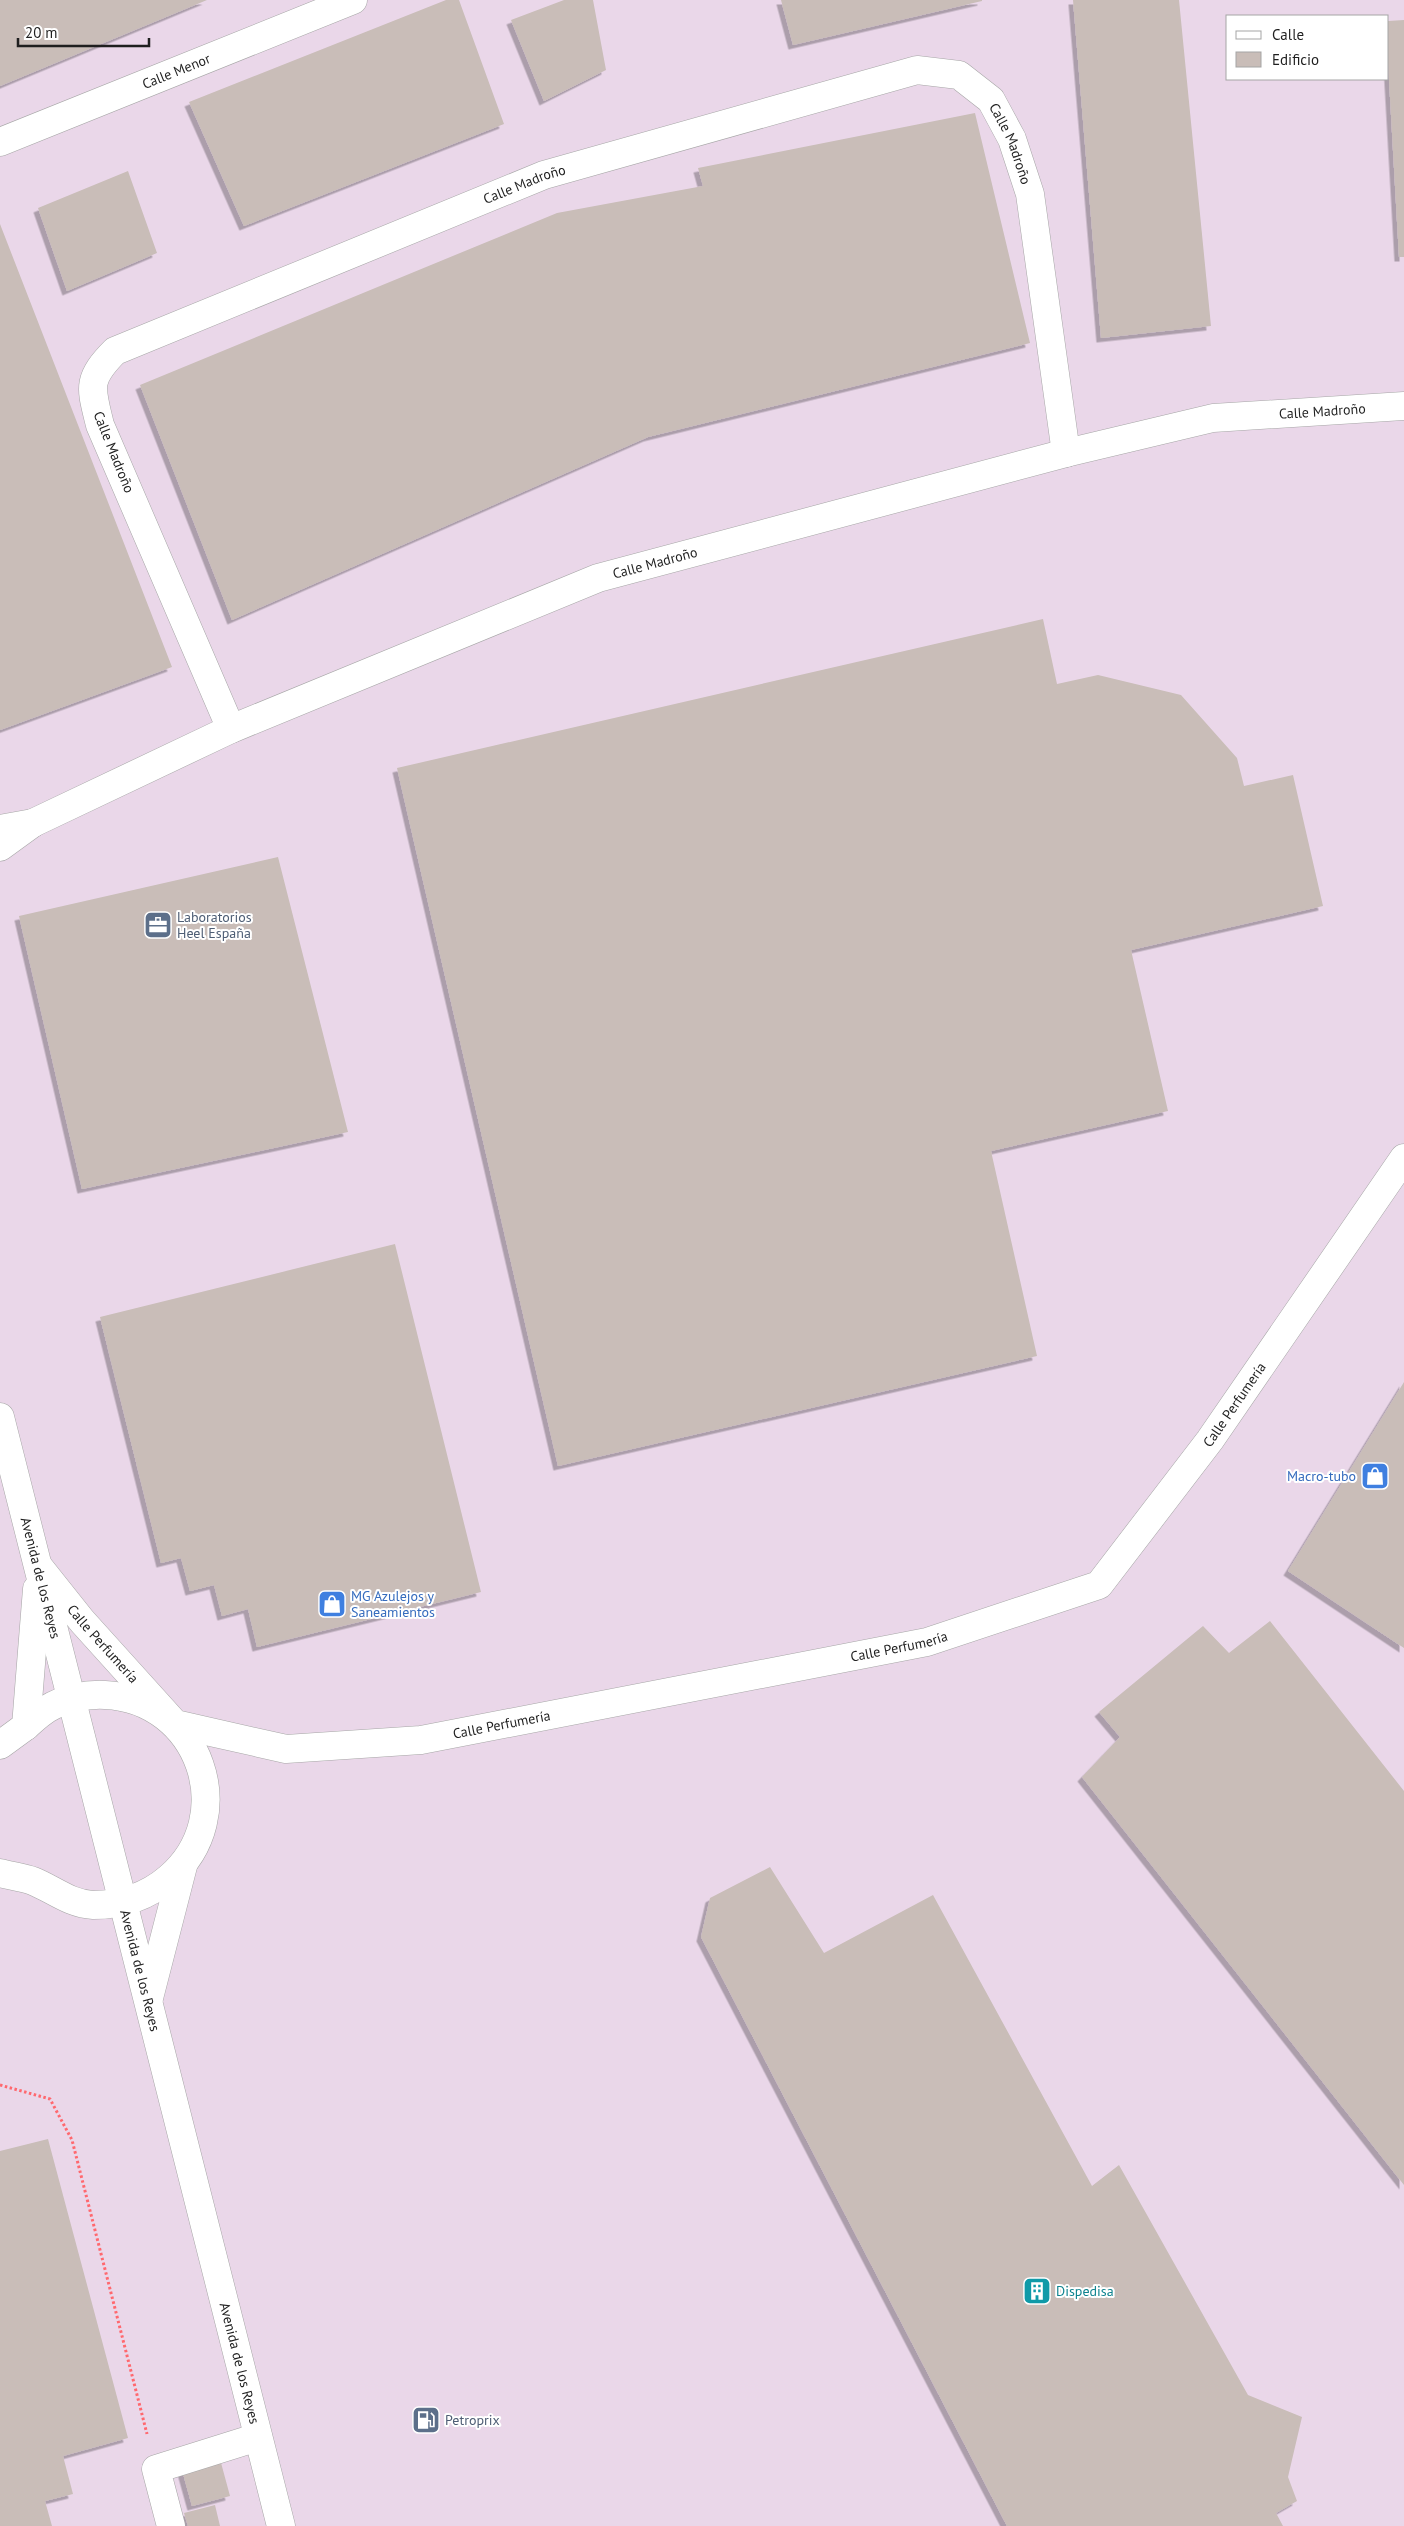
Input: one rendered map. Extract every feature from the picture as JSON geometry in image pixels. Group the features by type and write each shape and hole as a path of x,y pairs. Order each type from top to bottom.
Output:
{"street":[{"name":"Calle Menor","path":"0,142 353,0"},
{"name":"Calle Madroño","path":"231,729 100,425 92,394 96,370 115,351 544,176 917,70 960,75 991,100 1012,139 1030,194 1066,453"},
{"name":"Calle Madroño","path":"0,847 33,823 231,729 598,578 1066,453 1213,418 1404,406"},
{"name":"Calle Madroño","path":"0,829 33,823"},
{"name":"Calle Perfumería","path":"0,1745 47,1709 72,1698 94,1695 116,1696 138,1701 158,1711 175,1724 286,1749 421,1740 928,1642 1099,1585 1210,1440 1404,1158"},
{"name":"Avenida de los Reyes","path":"0,1417 281,2526"},
{"name":"Calle Perfumería","path":"0,1874 33,1880 60,1896 91,1905 123,1902 156,1889 183,1866 197,1844 205,1819 206,1794 202,1768 191,1745 175,1724 82,1621 39,1567"},
{"path":"26,1726 39,1567"},
{"name":"Calle Perfumería","path":"148,2002 183,1866"},
{"path":"171,2526 156,2469 258,2437"}],"path":[{"path":"0,2085 50,2099 72,2140 156,2469"}],"shaded area":[{"path":"0,0 1404,0 1404,2526 0,2526"}],"building":[{"path":"0,0 207,0 0,86"},
{"path":"446,0 459,0 504,124 244,226 189,102"},
{"path":"564,0 593,0 606,70 544,101 511,20"},
{"path":"781,0 982,0 982,1 793,45"},
{"path":"1073,0 1179,0 1211,326 1101,338"},
{"path":"1404,20 1404,257 1399,257 1389,80 1389,21"},
{"path":"975,113 1030,343 648,437 232,620 140,385 557,213 703,186 698,168"},
{"path":"128,171 157,253 67,291 38,208"},
{"path":"0,224 172,667 0,730"},
{"path":"1043,619 1057,684 1098,675 1181,695 1237,758 1244,786 1293,775 1323,906 1131,950 1168,1111 991,1151 1037,1356 558,1466 397,768"},
{"path":"278,857 348,1132 82,1189 19,916"},
{"path":"395,1244 481,1592 257,1647 248,1609 222,1616 214,1585 190,1591 181,1558 161,1563 100,1317"},
{"name":"Macro-tubo","path":"1404,1382 1404,1648 1288,1571"},
{"path":"1270,1621 1404,1791 1404,2185 1082,1777 1120,1737 1099,1712 1203,1626 1229,1653"},
{"name":"Dispedisa","path":"770,1867 824,1953 933,1895 1092,2186 1119,2165 1248,2395 1302,2417 1288,2477 1297,2501 1276,2513 1283,2526 1007,2526 701,1937 710,1898"},
{"path":"48,2139 128,2438 63,2456 73,2494 45,2501 52,2526 0,2526 0,2151"},
{"path":"220,2459 230,2496 192,2506 182,2470"},
{"path":"215,2505 220,2526 188,2526 184,2513"}],"place":[{"name":"Laboratorios Heel España","path":"158,925"},
{"name":"Macro-tubo","path":"1375,1476"},
{"name":"MG Azulejos y Saneamientos","path":"332,1604"},
{"name":"Dispedisa","path":"1037,2291"},
{"name":"Petroprix","path":"426,2420"}]}
